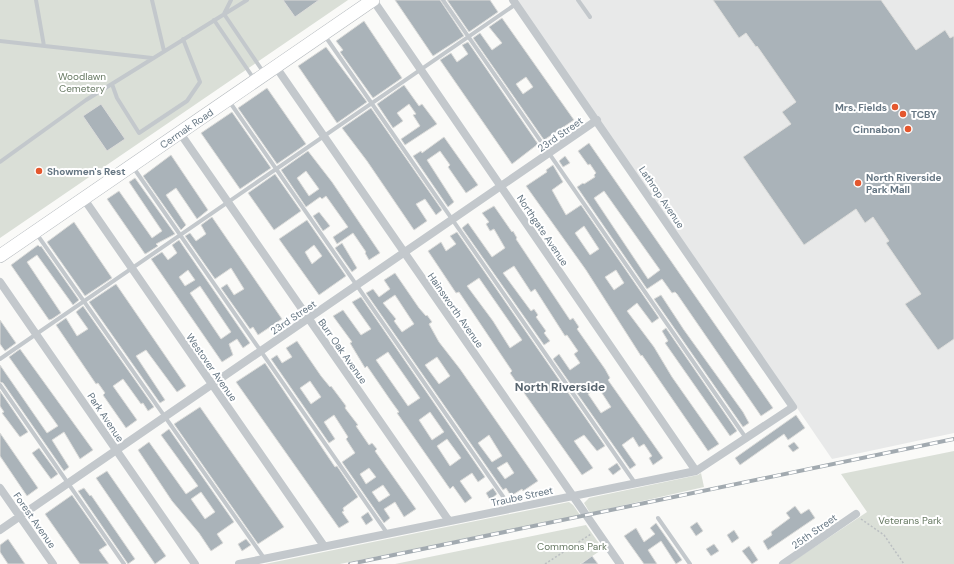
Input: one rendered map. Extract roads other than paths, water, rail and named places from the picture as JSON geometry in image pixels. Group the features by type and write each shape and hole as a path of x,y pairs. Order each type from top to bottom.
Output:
{"main road":[{"name":"Cermak Road","path":"0,256 373,0"}],"street":[{"name":"Northgate Avenue","path":"373,0 696,471"},
{"name":"Lathrop Avenue","path":"515,2 793,406"},
{"name":"Hainsworth Avenue","path":"276,67 620,564"},
{"name":"23rd Street","path":"0,530 597,120"},
{"name":"Burr Oak Avenue","path":"180,133 448,521"},
{"name":"Westover Avenue","path":"84,199 324,546"},
{"name":"Park Avenue","path":"0,282 195,564"},
{"name":"Traube Street","path":"239,564 696,471 793,406"},
{"name":"Forest Avenue","path":"0,488 53,564"},
{"name":"25th Street","path":"783,564 856,514"}],"lane":[{"path":"36,0 44,46"},
{"path":"152,0 164,51"},
{"path":"224,14 231,0"},
{"path":"0,162 61,117 152,58 247,0"},
{"path":"443,0 746,438"},
{"path":"578,0 590,17"},
{"path":"0,359 469,37 515,2"},
{"path":"224,14 260,78"},
{"path":"214,20 260,78"},
{"path":"324,34 635,483"},
{"path":"112,84 117,98 139,133 187,102 200,82 183,39"},
{"path":"0,40 152,58"},
{"path":"228,99 511,508"},
{"path":"132,166 387,533"},
{"path":"36,232 164,418 264,559"},
{"path":"0,385 124,564"},
{"path":"658,518 690,564"}],"railway":[{"path":"350,564 954,439"}],"place":[{"name":"Mrs. Fields","path":"895,107"},
{"name":"TCBY","path":"903,114"},
{"name":"Cinnabon","path":"908,129"},
{"name":"Showmen's Rest","path":"39,171"},
{"name":"North Riverside Park Mall","path":"858,183"}],"district":[{"name":"North Riverside","path":"560,387"}],"park label":[{"name":"Woodlawn Cemetery","path":"82,82"},
{"name":"Veterans Park","path":"910,520"},
{"name":"Commons Park","path":"572,546"}]}
